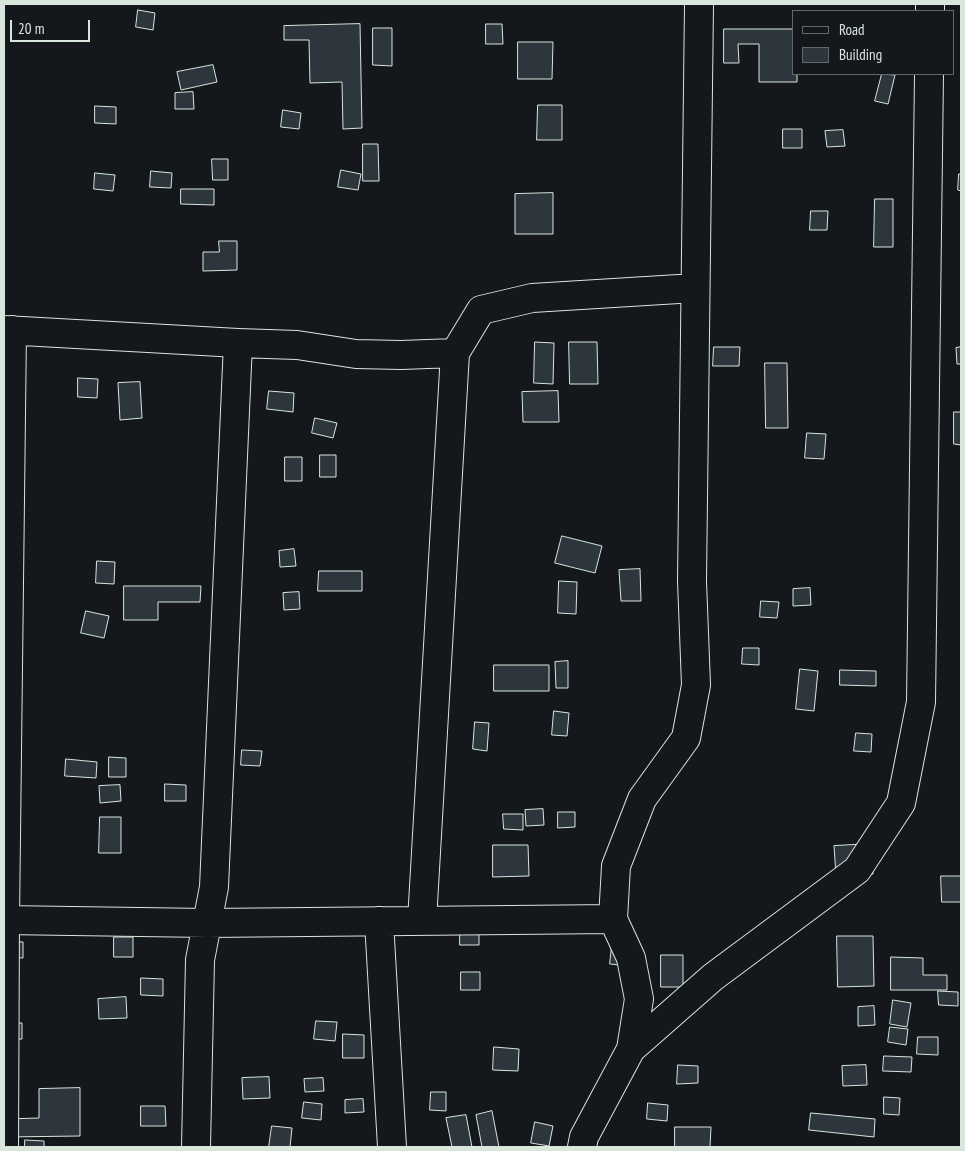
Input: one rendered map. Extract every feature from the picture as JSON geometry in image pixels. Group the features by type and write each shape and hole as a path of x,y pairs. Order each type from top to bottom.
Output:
{"street":[{"path":"582,1147 584,1138 631,1049 639,999 631,958 613,919 616,866 642,799 686,738 696,685 692,581 699,4"},
{"path":"631,1049 712,977 857,870 900,803 921,702 929,75"},
{"path":"422,921 455,353 481,310 532,298 695,288"},
{"path":"4,1147 8,330 297,345 356,354 455,353"},
{"path":"196,1147 200,960 214,887 238,343"},
{"path":"4,920 207,923 613,919"},
{"path":"379,921 392,1147"}],"building":[{"path":"138,10 155,13 153,30 136,27"},
{"path":"360,24 362,128 343,129 342,82 310,83 309,40 284,40 284,26"},
{"path":"486,24 502,24 503,44 486,44"},
{"path":"373,28 392,28 392,66 373,65"},
{"path":"724,29 792,29 792,75 797,75 797,82 759,82 759,44 738,44 739,63 724,63"},
{"path":"518,42 553,42 552,79 518,79"},
{"path":"213,65 217,82 181,90 177,72"},
{"path":"882,75 895,75 888,104 875,101"},
{"path":"193,92 194,109 175,109 175,93"},
{"path":"538,105 562,105 562,140 537,140"},
{"path":"95,106 116,107 116,124 95,123"},
{"path":"283,110 301,113 299,129 281,127"},
{"path":"783,129 802,129 802,148 783,148"},
{"path":"843,130 845,146 827,147 825,131"},
{"path":"363,144 378,144 379,181 363,181"},
{"path":"212,159 228,159 228,180 213,180"},
{"path":"341,170 361,174 358,190 338,187"},
{"path":"151,171 172,173 171,188 150,187"},
{"path":"95,173 115,175 113,191 94,189"},
{"path":"959,174 961,174 961,191 958,190"},
{"path":"181,189 214,189 214,205 181,204"},
{"path":"553,193 553,234 515,234 515,194"},
{"path":"875,199 893,199 893,247 874,247"},
{"path":"811,211 828,211 827,230 810,230"},
{"path":"219,241 237,241 237,270 203,271 203,252 219,252"},
{"path":"535,342 554,343 553,384 534,383"},
{"path":"569,342 597,342 598,384 570,384"},
{"path":"714,347 740,347 739,366 713,366"},
{"path":"961,347 961,364 957,364 956,348"},
{"path":"765,363 787,363 788,428 766,428"},
{"path":"78,378 98,379 97,398 78,397"},
{"path":"140,382 142,418 120,420 118,383"},
{"path":"269,391 294,393 293,412 267,409"},
{"path":"558,391 559,422 523,422 522,392"},
{"path":"954,412 961,412 961,445 954,444"},
{"path":"315,418 337,423 333,438 312,433"},
{"path":"807,433 826,434 824,459 805,458"},
{"path":"320,455 336,455 336,477 320,477"},
{"path":"285,457 302,457 302,481 285,481"},
{"path":"562,536 602,546 595,573 555,563"},
{"path":"294,549 296,566 280,567 279,551"},
{"path":"97,561 115,562 114,584 96,583"},
{"path":"640,569 641,601 621,601 619,570"},
{"path":"319,571 362,571 362,591 318,591"},
{"path":"559,581 577,582 576,614 558,613"},
{"path":"124,586 201,586 200,602 158,602 158,620 124,620"},
{"path":"810,588 811,605 793,606 793,589"},
{"path":"299,592 300,609 284,610 283,593"},
{"path":"761,601 779,602 777,618 760,617"},
{"path":"86,611 109,616 104,638 81,633"},
{"path":"743,648 759,648 759,665 742,664"},
{"path":"568,661 568,688 556,688 555,662"},
{"path":"494,665 549,665 549,691 494,691"},
{"path":"800,669 818,671 814,711 796,709"},
{"path":"840,670 876,671 876,686 840,685"},
{"path":"554,711 569,713 567,736 552,735"},
{"path":"475,722 489,723 487,751 473,749"},
{"path":"856,733 872,734 871,752 854,751"},
{"path":"242,750 262,751 260,766 241,765"},
{"path":"109,757 126,758 126,777 109,777"},
{"path":"66,759 97,762 96,778 65,776"},
{"path":"165,784 186,785 186,801 165,801"},
{"path":"120,785 121,801 100,803 99,786"},
{"path":"543,809 544,825 526,826 525,810"},
{"path":"558,812 575,812 575,827 558,828"},
{"path":"503,814 523,814 523,830 504,829"},
{"path":"100,817 121,817 121,853 99,853"},
{"path":"871,844 873,874 836,875 834,846"},
{"path":"493,845 528,845 529,876 493,877"},
{"path":"941,876 961,876 961,902 942,902"},
{"path":"460,928 479,928 479,945 460,945"},
{"path":"837,936 873,936 874,986 838,987"},
{"path":"114,937 133,937 133,957 114,957"},
{"path":"5,941 23,942 23,958 5,957"},
{"path":"612,944 629,966 610,964"},
{"path":"661,955 683,955 683,987 661,987"},
{"path":"891,957 923,958 923,975 947,975 947,990 891,990"},
{"path":"461,972 480,972 480,990 461,990"},
{"path":"141,978 163,979 163,996 141,995"},
{"path":"938,991 958,992 958,1006 939,1005"},
{"path":"126,997 127,1018 99,1019 98,999"},
{"path":"893,1000 911,1003 907,1027 890,1024"},
{"path":"874,1006 875,1025 858,1026 858,1007"},
{"path":"316,1021 337,1022 335,1041 314,1039"},
{"path":"7,1023 22,1023 22,1039 7,1039"},
{"path":"890,1027 908,1029 906,1045 888,1042"},
{"path":"343,1034 364,1035 364,1058 343,1058"},
{"path":"918,1037 938,1037 938,1055 917,1054"},
{"path":"494,1047 519,1049 518,1071 493,1070"},
{"path":"884,1056 912,1057 911,1072 883,1071"},
{"path":"678,1065 698,1066 698,1083 677,1084"},
{"path":"866,1065 867,1085 843,1086 842,1066"},
{"path":"269,1077 270,1098 243,1099 242,1078"},
{"path":"323,1078 324,1091 305,1092 304,1079"},
{"path":"80,1088 80,1136 5,1137 5,1119 39,1118 39,1089"},
{"path":"431,1092 446,1092 446,1111 430,1110"},
{"path":"884,1097 900,1098 899,1115 884,1114"},
{"path":"363,1099 364,1112 345,1113 345,1100"},
{"path":"304,1102 322,1104 321,1120 302,1118"},
{"path":"648,1103 668,1105 667,1121 647,1119"},
{"path":"141,1106 165,1106 166,1126 141,1126"},
{"path":"492,1111 499,1147 482,1147 476,1115"},
{"path":"811,1113 875,1119 874,1137 809,1130"},
{"path":"466,1115 472,1147 452,1147 446,1118"},
{"path":"535,1122 553,1126 549,1146 531,1143"},
{"path":"272,1126 292,1128 290,1147 269,1147"},
{"path":"675,1127 711,1127 710,1147 675,1147"},
{"path":"25,1140 44,1141 44,1147 25,1147"}]}
